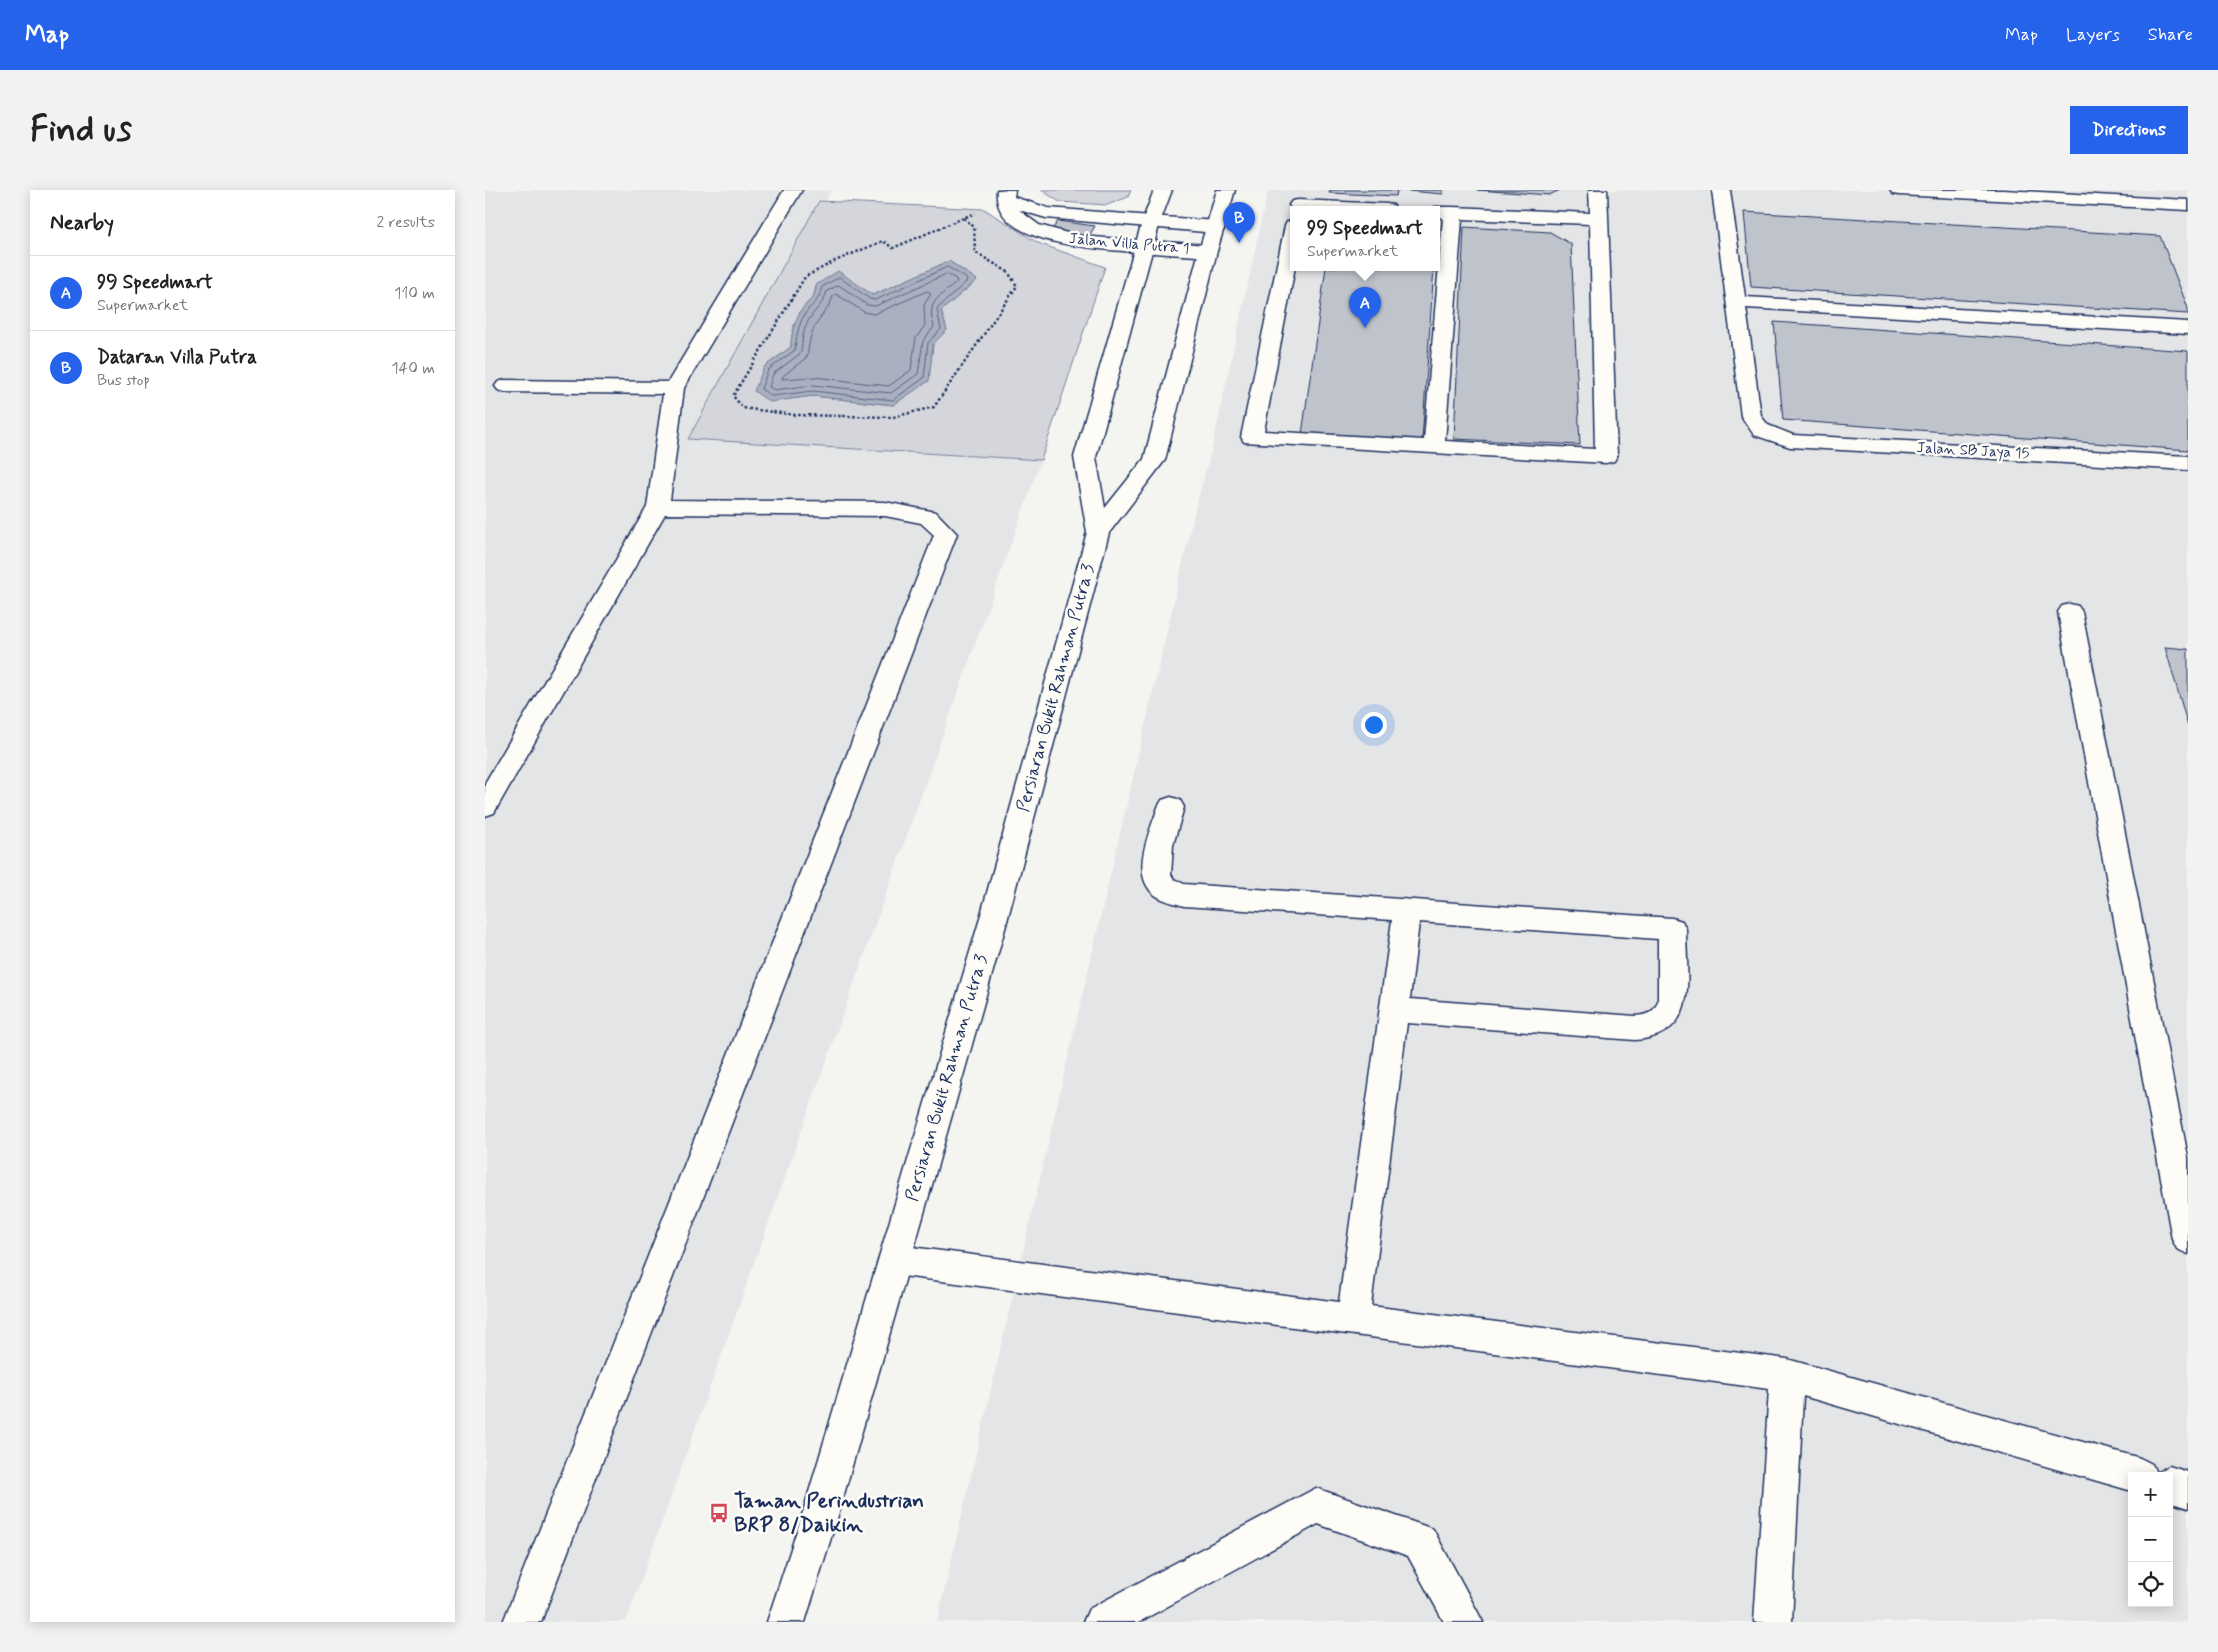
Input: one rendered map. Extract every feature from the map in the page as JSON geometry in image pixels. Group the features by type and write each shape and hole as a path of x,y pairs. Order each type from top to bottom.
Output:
{"street":[{"path":"485,806 659,507 674,388 793,190"},
{"name":"Persiaran Bukit Rahman Putra 3","path":"1098,532 1085,457 1151,222 1163,190"},
{"name":"Persiaran Bukit Rahman Putra 3","path":"786,1622 821,1512 992,925 1098,532 1154,460 1208,251 1226,190"},
{"path":"1290,246 1252,437 1606,456 1598,190"},
{"path":"1721,190 1735,302 2188,328"},
{"path":"1899,190 2187,208"},
{"name":"Jalan Villa Putra 1","path":"1006,195 1046,213 1216,227"},
{"name":"Jalan Villa Putra 1","path":"1006,195 1011,213 1032,229 1077,242 1208,251"},
{"path":"1299,201 1354,206"},
{"path":"1434,447 1444,212 1599,220"},
{"path":"1104,244 1111,219"},
{"name":"Jalan SB Jaya 15","path":"1735,302 1751,416 1761,430 1790,441 2188,463"},
{"path":"505,386 674,388"},
{"path":"522,1622 946,534 928,517 885,509 659,507"},
{"path":"2070,612 2188,1239"},
{"path":"1171,807 1156,869 1161,884 1171,891 1184,895 1673,929 1672,1002 1669,1013 1662,1022 1650,1027 1635,1028 1395,1010"},
{"path":"1353,1319 1407,910"},
{"path":"895,1260 1787,1375 2128,1473"},
{"path":"1773,1622 1787,1375"},
{"path":"2173,1485 2188,1490"},
{"path":"1102,1622 1316,1506 1420,1542 1464,1622"}],"path":[{"path":"964,218 974,227 975,252 1008,272 1017,286 934,407 893,417 795,415 743,408 733,396 805,277 835,261 883,241 893,248 964,218"}],"shaded area":[{"path":"485,190 832,190 688,438 1041,460 626,1622 485,1622"},
{"path":"1041,190 1131,190 1128,197 1107,205 1060,202"},
{"path":"1268,190 2188,190 2188,1622 937,1622 1196,506 1213,444"},
{"path":"819,201 984,209 1038,243 1105,267 1041,460 688,439","holes":["949,261 977,280 941,311 947,330 933,344 928,381 893,405 813,396 770,401 764,367 791,347 792,333 796,321 800,312 812,298 816,285 873,295"]}],"water":[{"path":"949,261 977,280 941,311 947,330 933,344 929,381 893,405 813,396 770,402 754,391 764,367 791,347 792,333 796,321 800,312 812,298 816,285 838,271 873,295"}],"building":[{"path":"1330,190 1397,190 1396,196 1329,193"},
{"path":"1397,190 1443,190 1443,194"},
{"path":"1477,190 1560,190 1549,195"},
{"path":"1744,212 2160,236 2188,308 2188,314 1751,287"},
{"path":"1058,221 1095,226 1089,236 1051,231"},
{"path":"1464,227 1550,232 1571,244 1580,445 1454,439"},
{"path":"1325,271 1434,271 1422,440 1302,434"},
{"path":"1774,322 2188,351 2188,450 1783,420"},
{"path":"2165,647 2188,649 2188,726"}],"place":[{"name":"Dataran Villa Putra","path":"1239,243"},
{"name":"99 Speedmart","path":"1365,328"},
{"name":"Taman Perindustrian BRP 8/Daikin","path":"719,1513"}]}
